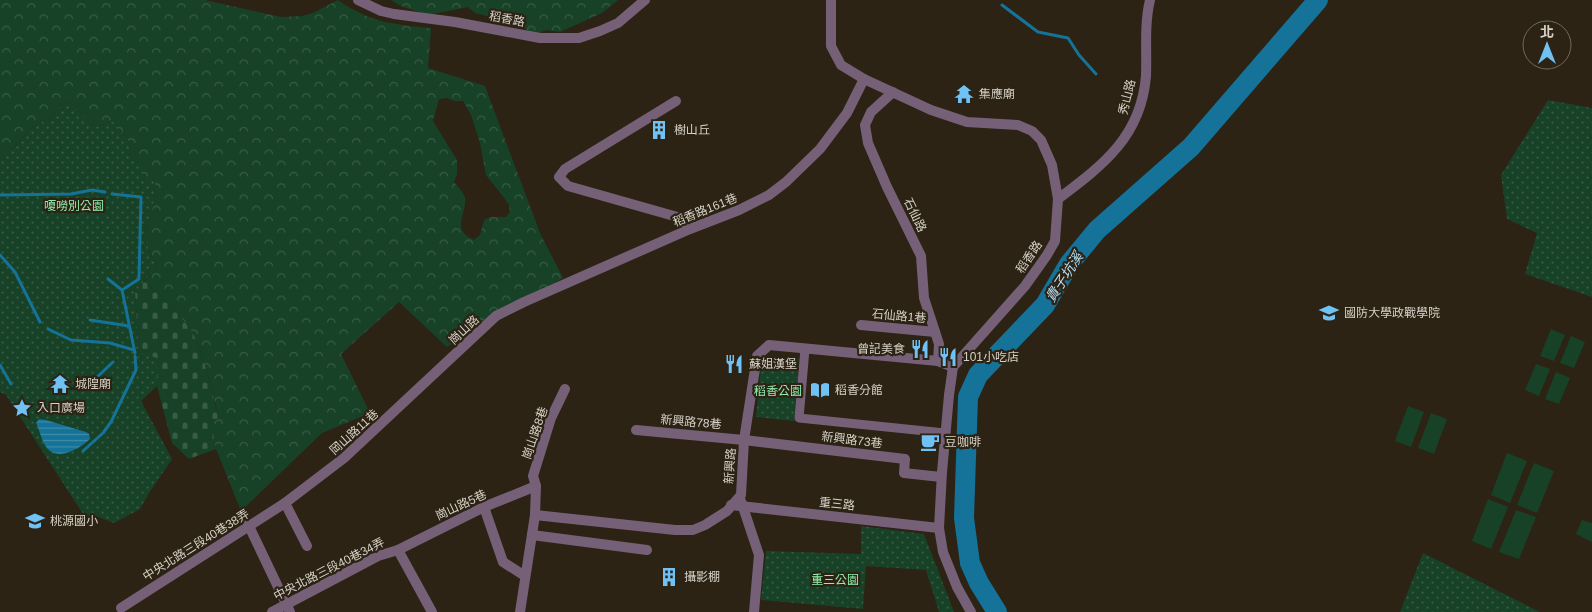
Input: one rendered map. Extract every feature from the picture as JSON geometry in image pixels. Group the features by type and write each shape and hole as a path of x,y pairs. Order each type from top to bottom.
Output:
{"street":[{"name":"稻香路","path":"358,0 381,11 394,14 456,22 540,38 579,38 618,23 645,0"},
{"name":"稻香路","path":"831,0 831,46 841,65 864,79 931,110 967,122 1018,125 1032,131 1041,140 1048,153 1058,199 1055,241 1025,286 953,368"},
{"name":"秀山路","path":"1058,199 1106,162 1133,124 1142,100 1146,77 1147,22 1150,0"},
{"name":"稻香路161巷","path":"513,309 524,302 690,229 739,210 769,195 786,182 820,149 848,113 864,79"},
{"name":"石仙路","path":"893,92 871,112 865,125 868,143 921,256 924,298 939,344 938,361"},
{"path":"676,101 565,169 559,178 568,186 681,218 690,229"},
{"name":"崗山路","path":"436,374 496,316 513,309"},
{"name":"石仙路1巷","path":"861,325 935,332"},
{"name":"新興路","path":"535,515 650,528 693,530 737,506 740,495 744,440 757,356 769,345 938,361 953,368"},
{"path":"805,349 799,418 945,433"},
{"path":"953,368 941,477 939,528 943,552 957,587 971,612"},
{"name":"岡山路11巷","path":"285,503 344,458 436,374"},
{"name":"崗山路8巷","path":"535,515 536,486 533,476 551,418 565,389"},
{"name":"新興路78巷","path":"636,430 744,440"},
{"name":"新興路73巷","path":"744,440 905,459 904,473 941,477"},
{"name":"崗山路5巷","path":"398,550 484,507 536,486"},
{"path":"285,503 307,546"},
{"name":"中央北路三段40巷38弄","path":"121,608 285,503"},
{"path":"737,506 759,555 754,612"},
{"name":"重三路","path":"737,506 939,528"},
{"path":"484,507 503,562 525,576"},
{"path":"520,612 535,515"},
{"path":"248,525 288,609"},
{"path":"532,535 647,550"},
{"path":"398,550 432,612"},
{"name":"中央北路三段40巷34弄","path":"272,612 288,609 378,556 398,550"}],"green space":[{"path":"0,0 205,0 281,17 302,16 313,13 338,0 372,18 431,28 428,68 485,86 540,233 563,278 447,347 399,302 341,354 370,413 322,433 241,511 216,449 210,423 219,418 207,372 195,338 185,322 145,281 154,270 156,264 149,251 145,228 153,205 155,180 144,178 131,152 128,140 114,122 95,126 67,102 60,105 52,117 34,126 0,162","holes":["447,98 454,101 463,101 471,115 480,143 486,175 509,205 510,212 506,217 490,217 484,220 480,235 474,240 467,236 461,227 465,199 454,182 457,174 457,160 433,121 439,99"]},
{"path":"391,0 618,0 602,13 560,32 546,30 536,34 531,33 519,24 475,13 468,7 428,15 401,6"},
{"path":"1548,100 1592,108 1592,297 1525,274 1537,233 1507,219 1501,175"},
{"name":"嗄嘮別公園","path":"67,102 95,126 114,122 128,140 131,152 155,179 153,205 145,228 149,251 156,264 154,270 135,292 139,352 157,357 157,386 141,401 172,459 140,509 114,523 96,516 85,517 6,395 0,392 0,162 34,126 52,117 60,105"},
{"path":"145,281 180,316 195,338 219,419 211,423 216,449 189,459 172,443 157,386 157,358 139,352 135,292"},
{"path":"1551,329 1565,335 1554,361 1540,356"},
{"path":"1571,336 1585,342 1574,368 1560,363"},
{"name":"稻香公園","path":"772,356 799,359 794,421 756,417 761,366 766,358"},
{"path":"1536,364 1550,369 1539,396 1525,390"},
{"path":"1556,372 1570,378 1559,404 1545,399"},
{"path":"1408,406 1424,412 1411,447 1395,441"},
{"path":"1431,413 1447,419 1434,454 1418,448"},
{"path":"1507,453 1527,461 1510,503 1491,495"},
{"path":"1534,463 1554,471 1537,513 1517,505"},
{"path":"1488,499 1508,507 1491,549 1472,541"},
{"path":"1516,510 1536,517 1519,559 1499,552"},
{"path":"1582,520 1592,523 1592,542 1576,534"},
{"name":"重三公園","path":"861,526 924,534 954,612 939,612 926,570 866,566 863,609 761,600 766,551 861,554"},
{"path":"1423,553 1540,612 1400,612"}],"water":[{"path":"39,419 86,432 89,434 90,439 69,452 57,454 47,448 42,440 36,423"}],"waterway":[{"name":"貴子坑溪","path":"997,612 979,583 970,563 964,518 968,397 978,375 1045,305 1069,264 1097,230 1191,147 1318,0"},
{"path":"1002,5 1038,32 1068,38 1079,55 1096,74"},
{"path":"0,195 71,194 92,190 105,192"},
{"path":"112,194 141,197 139,279 122,290 135,353"},
{"path":"0,255 15,272 40,322"},
{"path":"108,279 122,290"},
{"path":"90,320 129,326"},
{"path":"48,329 71,340 110,343 134,350"},
{"path":"83,451 103,433 111,422 136,370 135,356"},
{"path":"78,389 95,379 113,362"},
{"path":"0,365 11,384"},
{"name":"貴子坑溪","path":"959,518 964,516"}],"place":[{"name":"集應廟","path":"964,94"},
{"name":"樹山丘","path":"659,130"},
{"name":"國防大學政戰學院","path":"1329,313"},
{"name":"曾記美食","path":"920,349"},
{"name":"101小吃店","path":"948,357"},
{"name":"蘇姐漢堡","path":"734,364"},
{"name":"城隍廟","path":"60,384"},
{"name":"稻香分館","path":"820,390"},
{"name":"入口廣場","path":"22,408"},
{"name":"豆咖啡","path":"930,442"},
{"name":"桃源國小","path":"35,521"},
{"name":"攝影棚","path":"669,577"}]}
